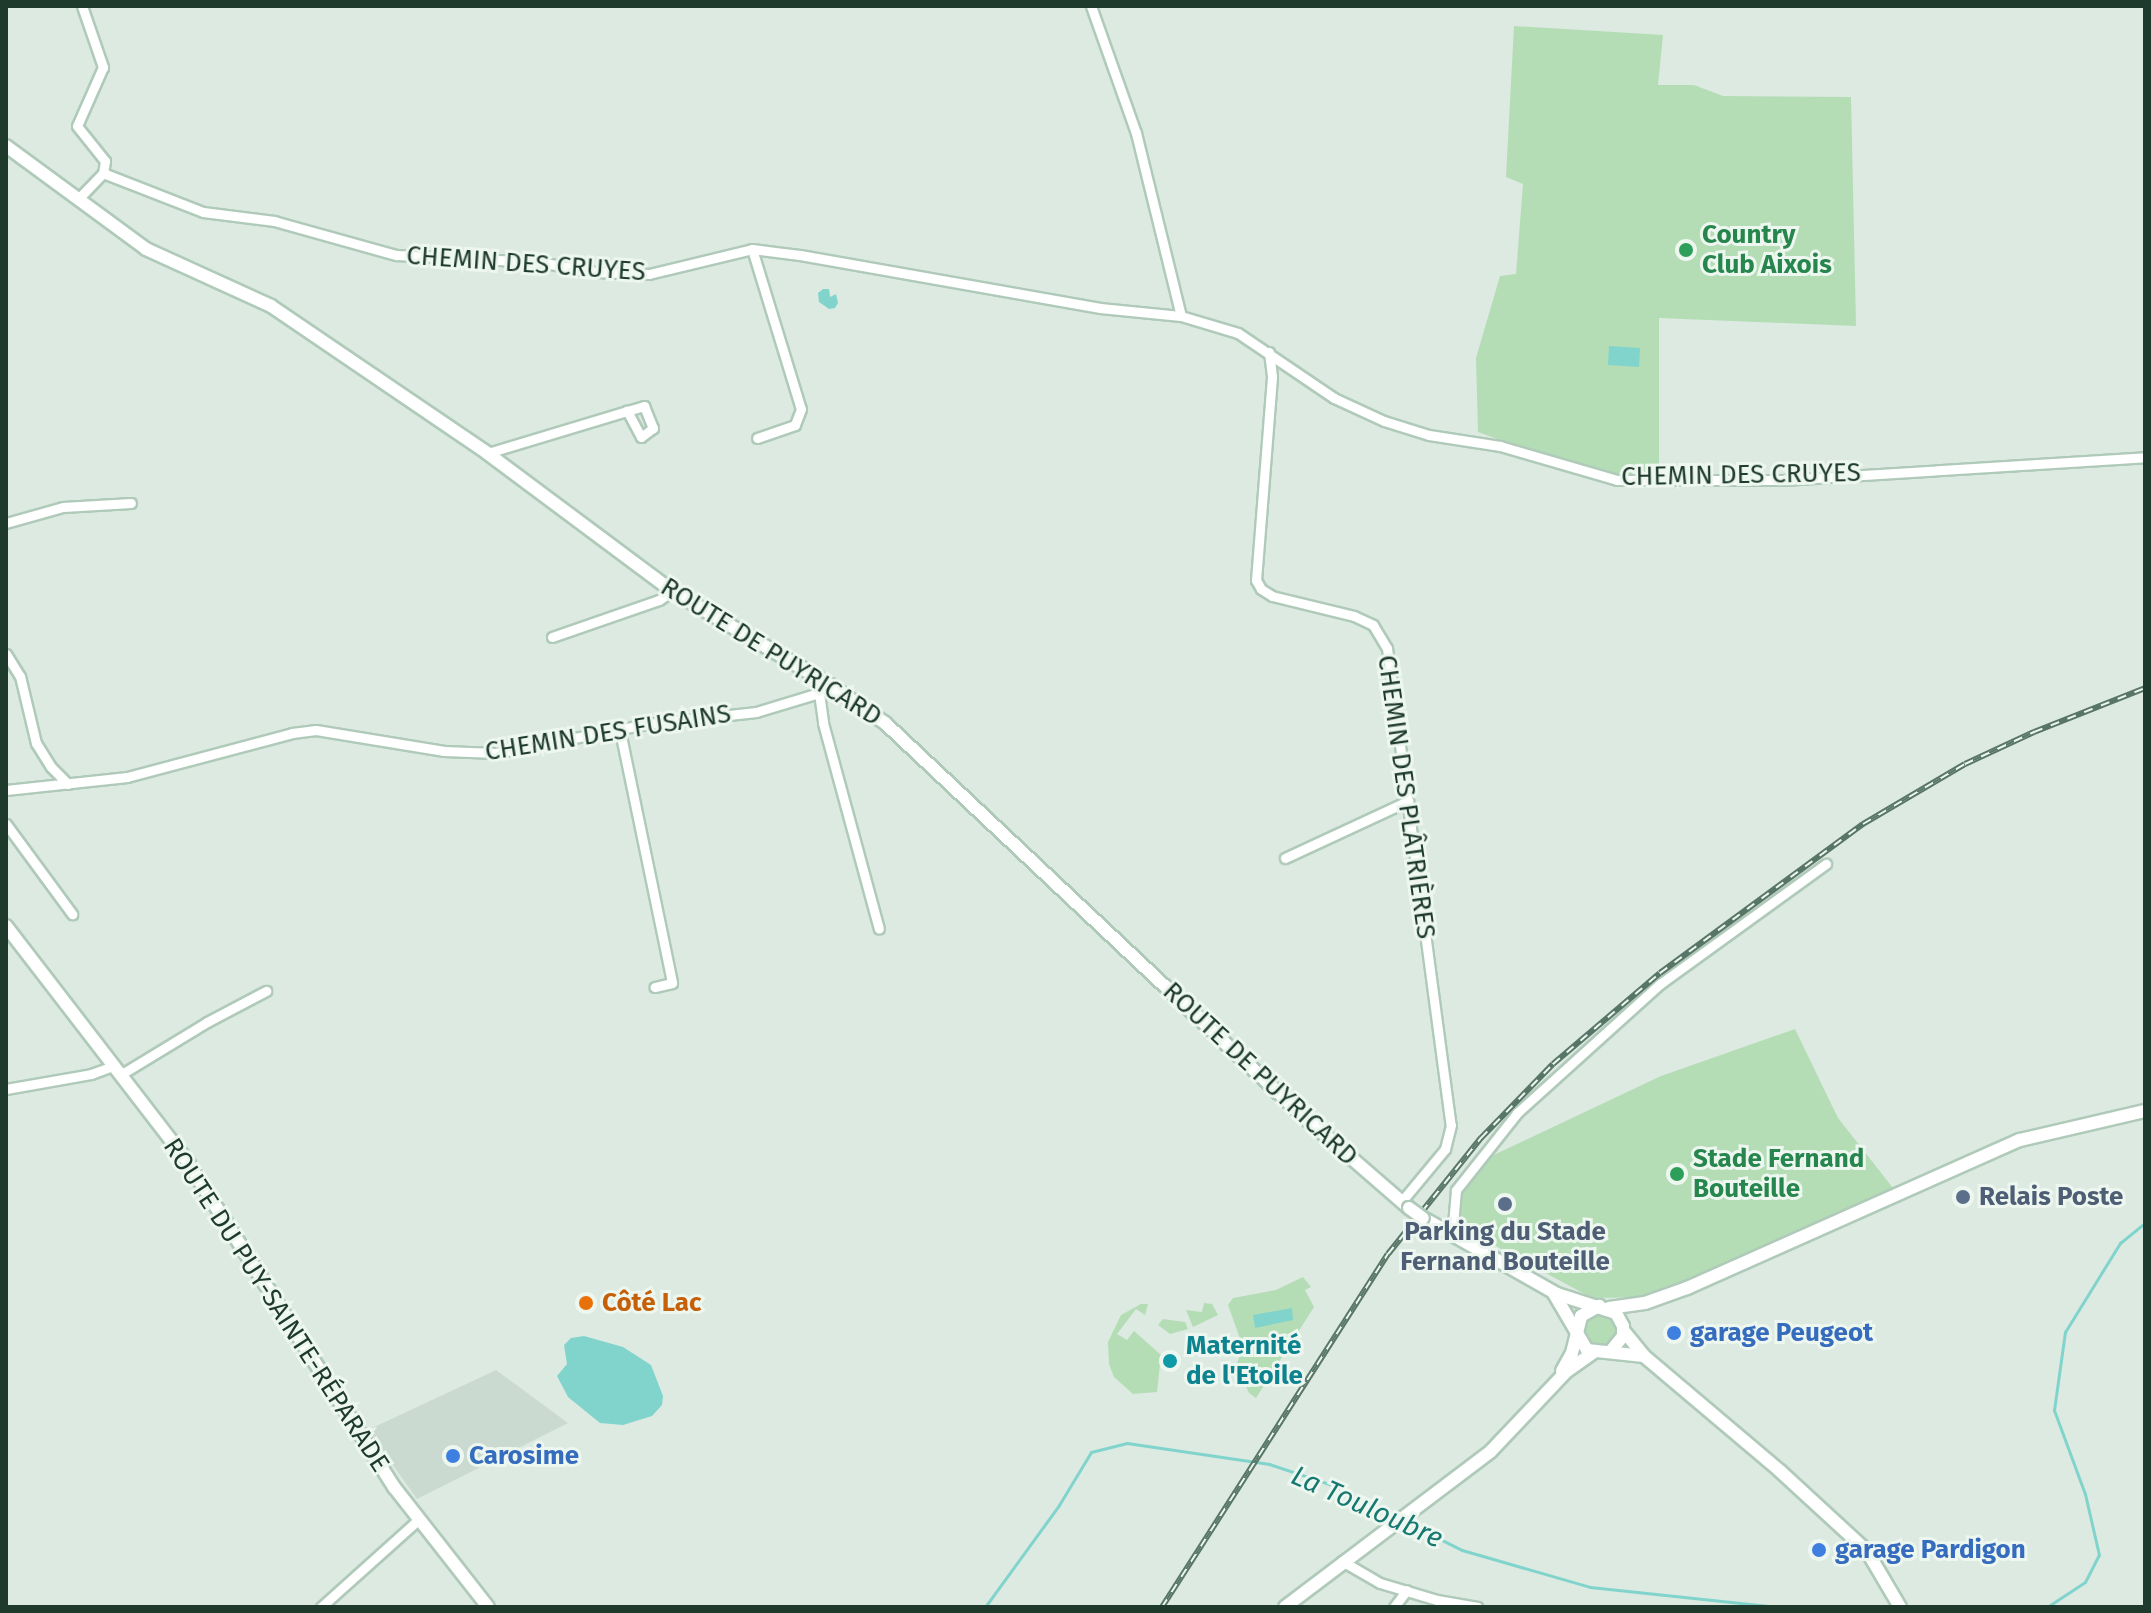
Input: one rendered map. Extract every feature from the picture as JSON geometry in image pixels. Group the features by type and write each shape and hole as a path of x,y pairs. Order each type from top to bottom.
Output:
{"main road":[{"name":"ROUTE DE PUYRICARD","path":"6,146 146,249 271,306 487,453 672,591 824,689 885,723 1304,1117 1405,1205 1452,1236 1555,1293 1604,1307"},
{"name":"ROUTE DU PUY-SAINTE-RÉPARADE","path":"6,926 217,1206 392,1484 488,1607"},
{"path":"1611,1351 1619,1344 1628,1316 1645,1303 1788,1244 2007,1144 2042,1133 2145,1111"},
{"path":"1555,1293 1568,1307 1580,1344 1593,1353"},
{"path":"1551,1387 1566,1366 1576,1331 1588,1309 1645,1303"},
{"path":"1604,1307 1616,1313 1644,1356 1780,1471 1867,1551 1899,1604"},
{"path":"1285,1607 1500,1443 1581,1359 1593,1353 1611,1351 1644,1356"}],"street":[{"path":"78,199 103,173 105,161 77,126 103,67 82,6"},
{"path":"1091,6 1136,133 1181,316 1238,333 1269,352"},
{"name":"CHEMIN DES CRUYES","path":"103,173 203,212 274,221 396,255 539,262 595,272 649,274 752,249 1100,308 1181,316"},
{"path":"752,249 801,409 795,425 757,438"},
{"name":"CHEMIN DES CRUYES","path":"1269,352 1334,398 1384,421 1429,435 1500,446 1617,480 1783,480 2145,457"},
{"name":"CHEMIN DES PLÂTRIÈRES","path":"1269,352 1272,377 1256,580 1261,589 1272,596 1354,616 1373,625 1387,648 1451,1125 1445,1149 1405,1205"},
{"path":"487,453 627,411"},
{"path":"6,523 63,507 131,503"},
{"path":"552,637 659,600 672,591"},
{"path":"6,654 20,676 36,743 51,767 68,784"},
{"path":"824,689 823,723 879,929"},
{"name":"CHEMIN DES FUSAINS","path":"6,790 127,777 292,733 316,730 471,754 496,753 647,724 756,712 824,689"},
{"path":"620,731 672,983 654,987"},
{"path":"1285,858 1408,801"},
{"path":"6,824 72,914"},
{"path":"1452,1236 1456,1190 1517,1113 1660,984 1826,864"},
{"path":"6,1089 117,1070 266,991"},
{"path":"321,1607 419,1519"},
{"path":"1342,1561 1380,1583 1477,1607"},
{"path":"1394,1607 1407,1590"}],"shaded area":[{"path":"496,1370 568,1423 417,1499 368,1430"}],"green space":[{"name":"Country Club Aixois","path":"1514,26 1663,35 1658,85 1694,85 1723,96 1851,97 1856,326 1659,318 1659,477 1613,475 1576,467 1478,432 1476,358 1500,276 1516,274 1523,184 1506,177"},
{"name":"Stade Fernand Bouteille","path":"1795,1029 1838,1118 1893,1188 1652,1297 1592,1298 1455,1224 1457,1196 1483,1160 1661,1076"},
{"path":"1303,1277 1311,1287 1305,1290 1314,1307 1256,1398 1249,1393 1236,1366 1243,1347 1228,1305 1233,1298 1276,1290"},
{"path":"1204,1303 1212,1304 1218,1315 1193,1327 1186,1310 1202,1312"},
{"path":"1141,1304 1148,1304 1145,1315 1136,1309 1117,1334 1127,1340 1134,1331 1161,1355 1157,1392 1133,1394 1114,1377 1109,1364 1108,1342 1121,1315"},
{"path":"1600,1315 1611,1320 1616,1331 1611,1342 1600,1347 1589,1342 1584,1331 1589,1320"},
{"path":"1163,1319 1185,1322 1188,1329 1170,1334 1158,1325"}],"water":[{"path":"829,289 830,297 836,294 838,303 835,308 829,309 819,302 818,293"},
{"path":"1609,346 1640,348 1639,367 1608,365"},
{"path":"1292,1308 1293,1320 1255,1328 1253,1315"},
{"path":"584,1336 623,1347 651,1365 663,1396 662,1405 652,1416 623,1425 600,1423 568,1397 557,1376 567,1364 564,1345 571,1338"}],"waterway":[{"name":"La Touloubre","path":"2047,1607 2085,1582 2099,1555 2085,1494 2054,1410 2065,1332 2120,1243 2145,1223"},
{"name":"La Touloubre","path":"985,1607 1059,1505 1091,1452 1127,1443 1269,1464 1332,1485 1397,1518"},
{"name":"La Touloubre","path":"1404,1521 1462,1550 1590,1587 1778,1607"},
{"name":"La Touloubre","path":"1970,1607 1981,1607"}],"railway":[{"path":"1162,1607 1388,1254 1481,1138 1553,1064 1660,973 1863,824 1965,764 2034,732 2145,688"}],"place":[{"name":"Country Club Aixois","path":"1686,250"},
{"name":"Stade Fernand Bouteille","path":"1677,1174"},
{"name":"Relais Poste","path":"1963,1197"},
{"name":"Parking du Stade Fernand Bouteille","path":"1505,1204"},
{"name":"Côté Lac","path":"586,1303"},
{"name":"garage Peugeot","path":"1674,1333"},
{"name":"Maternité de l'Etoile","path":"1170,1361"},
{"name":"Carosime","path":"453,1456"},
{"name":"garage Pardigon","path":"1819,1550"}]}
